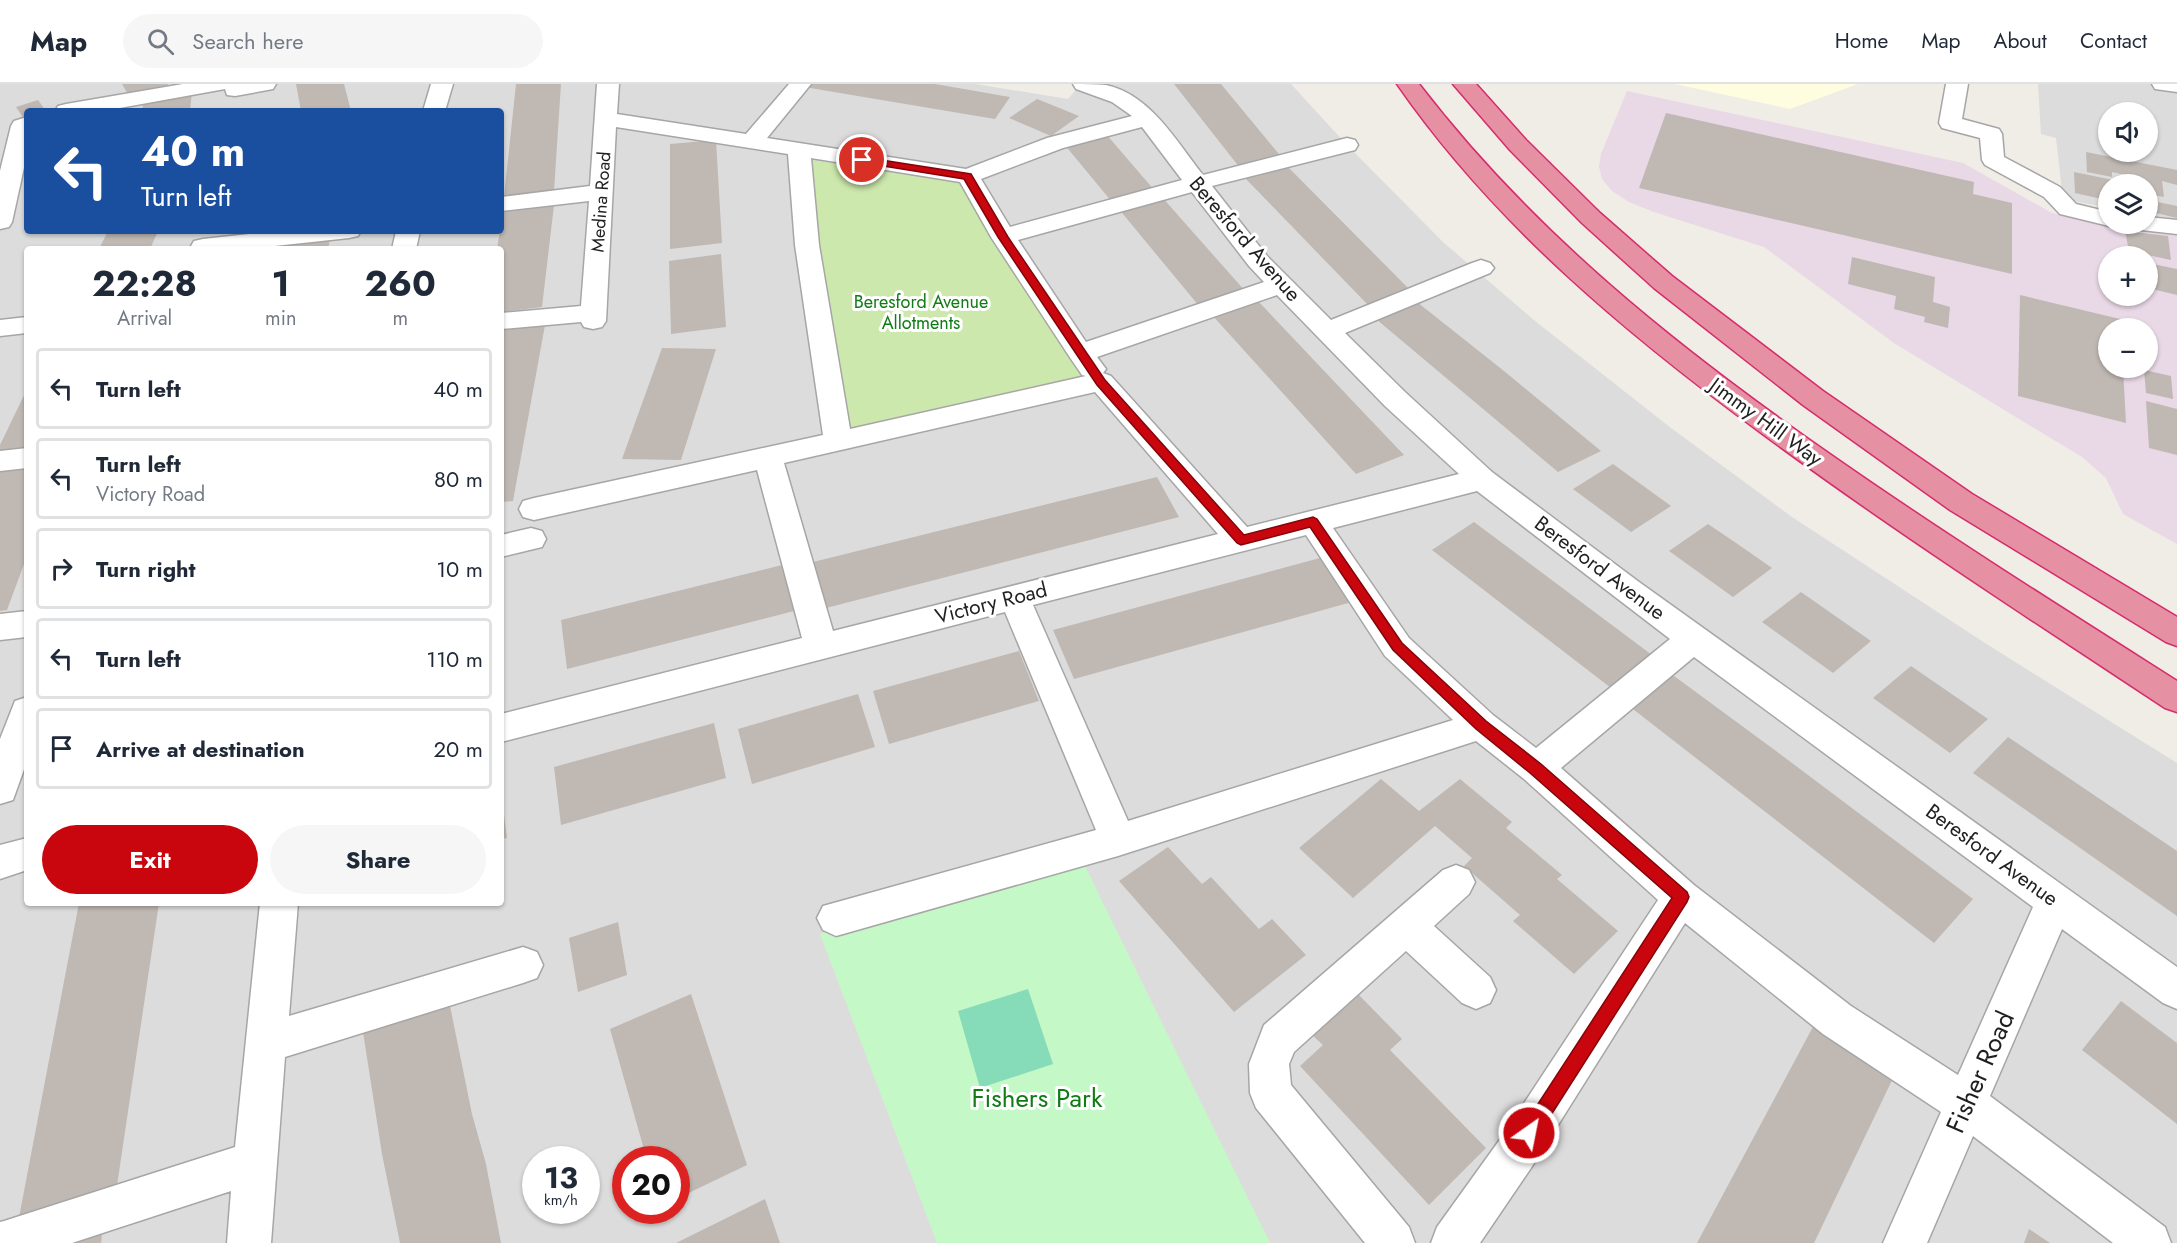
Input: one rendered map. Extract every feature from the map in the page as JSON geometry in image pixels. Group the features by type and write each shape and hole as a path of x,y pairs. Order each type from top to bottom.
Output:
{"highway":[{"name":"Jimmy Hill Way","path":"1408,84 1440,129 1532,229 1600,291 1696,370 1808,453 1957,557 2177,698"},
{"path":"1464,84 1518,145 1591,218 1663,282 1795,384 1961,502 2177,633"}],"street":[{"path":"92,108 231,92 265,84"},
{"path":"435,108 442,84"},
{"name":"Medina Road","path":"504,321 593,317 608,84"},
{"path":"751,142 800,84"},
{"name":"Beresford Avenue","path":"1084,84 1120,97 1138,110 1258,261 1395,399 1482,479 1628,591 2055,901 2175,984"},
{"path":"1957,84 1950,123 1991,134 1993,160 2052,192 2068,209 2098,216"},
{"path":"2163,84 2177,86"},
{"path":"606,119 968,176 1055,143 1147,119"},
{"path":"16,127 1,220 24,215"},
{"path":"1003,237 1115,204 1347,145"},
{"path":"799,150 807,245 838,442"},
{"path":"968,176 1003,237 1101,382 1241,540"},
{"path":"504,204 601,192"},
{"path":"2158,225 2177,227"},
{"path":"204,242 309,234"},
{"path":"1327,331 1480,268"},
{"path":"1080,353 1281,285"},
{"path":"0,328 24,325"},
{"path":"534,509 1101,382"},
{"path":"768,457 821,647"},
{"path":"0,461 24,458"},
{"name":"Victory Road","path":"504,727 1482,479"},
{"path":"1313,522 1397,647 1481,725 1536,768 1682,897 1837,1020 1966,1104 2149,1243"},
{"path":"504,545 531,539"},
{"path":"1014,597 1118,840"},
{"path":"0,627 24,624"},
{"path":"1536,768 1694,638"},
{"path":"0,789 24,720"},
{"path":"836,918 1118,840 1481,725"},
{"path":"0,862 24,855"},
{"path":"1393,1243 1271,1092 1269,1064 1278,1039 1456,882"},
{"path":"1453,1243 1516,1153 1682,897"},
{"name":"Fisher Road","path":"1905,1243 2055,901"},
{"path":"249,1243 279,906"},
{"path":"1406,926 1476,990"},
{"path":"266,1043 523,965"},
{"path":"4,1243 255,1162"}],"shaded area":[{"path":"0,84 975,84 1068,99 1081,84 1291,84 1347,145 1444,243 1535,321 1671,428 1792,517 1985,643 2177,763 2177,1243 0,1243"},
{"path":"1675,84 1858,84 1790,109"},
{"path":"2038,84 2177,84 2177,219 2158,216 2158,174 2098,174 2098,206 2063,199 2056,138 2041,134"},
{"path":"1627,91 1963,163 2052,213 2098,223 2098,234 2158,234 2158,232 2177,235 2177,544 2123,514 2106,478 2082,457 1894,343 1764,247 1629,202 1612,191 1602,179 1599,167 1601,154"}],"green space":[{"name":"Beresford Avenue Allotments","path":"806,159 964,184 1085,380 838,442"},
{"name":"Fishers Park","path":"1080,856 1270,1243 937,1243 820,934"},
{"path":"1028,989 1053,1064 980,1088 958,1011"}],"building":[{"path":"122,84 168,84 168,85 129,96"},
{"path":"296,84 344,84 350,108 300,108"},
{"path":"516,84 561,84 554,191 504,197"},
{"path":"806,84 935,84 1010,97 995,119 804,87"},
{"path":"1174,84 1221,84 1283,159 1240,168"},
{"path":"192,92 190,108 143,108 144,100"},
{"path":"1037,99 1079,116 1051,136 1009,118"},
{"path":"38,100 44,108 24,108 24,119 16,107"},
{"path":"1666,113 1974,182 1973,194 2012,203 2012,274 1639,188"},
{"path":"1106,134 1155,191 1112,202 1064,144"},
{"path":"716,140 722,243 670,249 670,144"},
{"path":"2086,152 2098,154 2098,162 2137,162 2177,170 2177,185 2162,181 2164,197 2158,196 2158,174 2112,172 2112,174 2098,174 2087,172"},
{"path":"1287,166 1413,293 1369,306 1245,178"},
{"path":"2074,172 2098,177 2098,198 2075,193"},
{"path":"1161,196 1246,292 1199,306 1118,208"},
{"path":"2158,202 2177,206 2177,218 2158,213"},
{"path":"554,205 542,307 504,312 504,246 497,246 499,234 504,234 504,210"},
{"path":"106,234 157,234 151,246 100,246"},
{"path":"2126,234 2168,236 2171,260 2158,257 2158,246 2128,246"},
{"path":"330,239 329,246 278,246 278,244"},
{"path":"721,254 726,327 671,334 669,261"},
{"path":"1852,257 1935,277 1933,302 1950,307 1948,328 1924,322 1925,317 1894,309 1896,296 1848,284"},
{"path":"2158,265 2177,269 2177,295 2158,290"},
{"path":"2020,295 2116,318 2098,318 2098,378 2124,378 2126,423 2018,396"},
{"path":"1257,300 1404,455 1356,474 1212,315"},
{"path":"1417,302 1601,451 1558,472 1376,319"},
{"path":"545,325 513,501 504,502 504,329"},
{"path":"662,348 716,349 681,460 622,459"},
{"path":"2158,373 2171,376 2173,399 2146,393 2145,378 2158,378"},
{"path":"24,395 24,449 0,453 0,445"},
{"path":"2146,401 2177,409 2177,455 2149,448"},
{"path":"24,464 24,564 7,610 0,611 0,468"},
{"path":"1613,464 1671,506 1631,532 1573,489"},
{"path":"1157,477 1179,517 826,608 813,562"},
{"path":"1474,522 1656,658 1615,691 1432,550"},
{"path":"1708,524 1772,568 1733,597 1669,551"},
{"path":"1331,555 1359,600 1074,679 1053,630"},
{"path":"786,564 798,610 567,669 561,620"},
{"path":"1801,592 1871,641 1833,673 1762,622"},
{"path":"1019,651 1039,701 889,744 873,691"},
{"path":"1911,666 1988,719 1950,753 1873,698"},
{"path":"1670,673 1973,899 1934,943 1629,706"},
{"path":"858,694 875,747 752,784 738,729"},
{"path":"714,723 726,778 561,825 554,767"},
{"path":"2008,737 2177,851 2177,916 1973,773"},
{"path":"1381,779 1419,811 1460,779 1512,822 1506,828 1562,875 1557,879 1618,931 1574,974 1513,921 1520,915 1464,866 1472,858 1435,826 1353,898 1299,848"},
{"path":"504,814 507,838 504,838"},
{"path":"1168,847 1202,884 1211,877 1259,929 1272,919 1306,955 1234,1012 1119,881"},
{"path":"78,906 159,906 115,1199 17,1228"},
{"path":"618,922 627,975 578,992 569,938"},
{"path":"691,994 747,1165 690,1192 690,1146 643,1146 610,1029"},
{"path":"1358,994 1402,1039 1390,1050 1486,1148 1429,1205 1300,1066 1323,1045 1312,1035"},
{"path":"448,996 472,1114 486,1164 501,1243 400,1243 382,1154 363,1032"},
{"path":"2121,1001 2177,1043 2177,1124 2082,1050"},
{"path":"1815,1023 1895,1074 1814,1243 1697,1243"},
{"path":"765,1199 780,1243 676,1243"},
{"path":"103,1227 101,1243 58,1243"},
{"path":"2029,1229 2050,1243 2024,1243"}],"route":[{"path":"862,160 968,176 1003,237 1101,382 1241,540 1313,522 1397,647 1481,725 1536,768 1682,897 1529,1133"}]}
